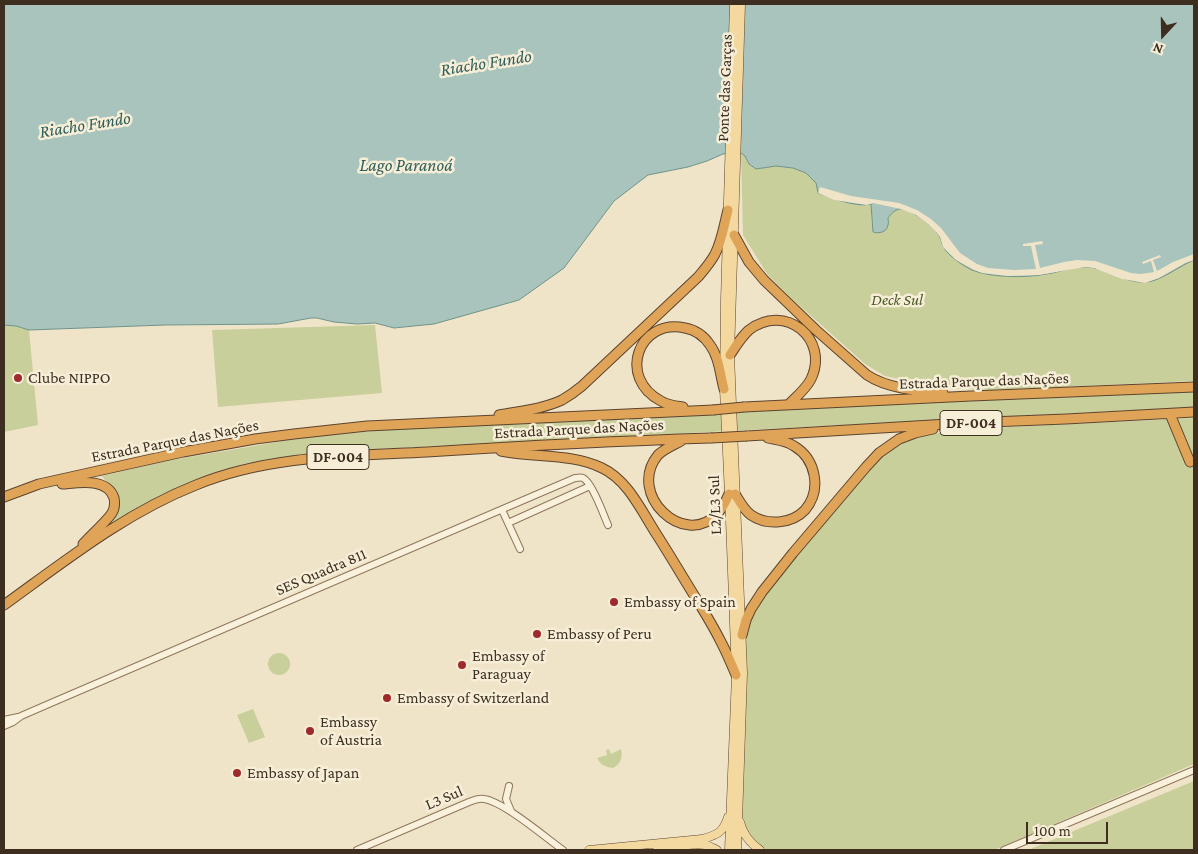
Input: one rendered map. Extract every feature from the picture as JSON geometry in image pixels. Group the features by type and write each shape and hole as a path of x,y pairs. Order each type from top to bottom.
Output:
{"highway":[{"path":"466,421 546,406 571,395 702,272 715,255 728,210"},
{"path":"734,235 749,262 764,280 816,330 874,380 917,390 960,393 971,396"},
{"path":"730,355 745,334 755,326 768,320 786,321 805,333 814,353 814,370 812,377 804,388 788,405"},
{"path":"710,410 672,406 654,397 644,388 636,366 637,356 641,347 648,338 662,329 677,326 701,334 714,351 724,389"},
{"name":"Estrada Parque das Nações","path":"4,497 39,484 183,452 255,439 367,426 971,396 1194,387"},
{"name":"Estrada Parque das Nações","path":"4,605 68,558 130,517 172,495 224,474 299,459 1194,412"},
{"path":"1170,414 1190,462"},
{"path":"742,635 751,609 762,592 879,453 899,439 915,433 965,423"},
{"path":"684,439 659,455 650,470 648,486 651,496 656,505 672,519 687,525 708,521 719,513 732,494 751,515 764,521 790,520 808,506 813,494 813,471 808,458 794,445 752,436"},
{"path":"486,448 509,453 585,461 609,471 618,479 627,489 717,634 736,675"},
{"path":"39,484 92,483 107,488 112,493 114,508 111,514 68,558"}],"main road":[{"name":"Ponte das Garças","path":"729,159 734,4"},
{"name":"Ponte das Garças","path":"736,173 741,4"},
{"name":"L2/L3 Sul","path":"729,159 724,389 742,635 738,850"},
{"name":"L2/L3 Sul","path":"729,850 736,675 730,355 736,173"},
{"path":"589,850 702,839 722,831 731,808"},
{"path":"738,813 746,837 760,850"},
{"path":"657,850 668,847 703,844 717,850"}],"street":[{"name":"SES Quadra 811","path":"4,726 22,716 575,478 586,480 590,486"},
{"path":"508,523 590,486 608,525"},
{"path":"502,510 520,549"},
{"name":"SES Quadra 811","path":"4,720 22,716"},
{"path":"1004,850 1194,770"},
{"path":"509,786 506,799 514,814"},
{"name":"L3 Sul","path":"357,850 479,799 494,802 514,814 562,850"}],"green space":[{"name":"Deck Sul","path":"741,153 749,164 756,169 776,166 793,168 806,173 817,183 817,191 823,194 850,203 871,203 873,232 876,233 880,229 893,212 904,210 910,212 938,233 950,256 963,265 981,273 1009,277 1029,277 1074,268 1102,271 1185,263 1194,260 1194,381 991,390 942,388 885,376 865,364 767,274 743,235"},
{"name":"Clube NIPPO","path":"4,325 29,330 38,425 4,432"},
{"path":"375,325 382,393 218,407 212,330"},
{"path":"1194,390 1194,407 321,452 274,458 243,464 222,471 160,495 100,529 117,497 102,476 166,461 294,439 400,428"},
{"path":"1194,418 1194,764 994,850 762,850 747,837 738,813 742,635 751,609 879,453 915,436 970,429"},
{"path":"279,653 287,656 290,664 287,672 279,675 271,672 268,664 271,656"},
{"path":"253,709 265,737 249,743 237,715"},
{"path":"609,749 611,754 621,749 621,760 613,768 604,765 597,758 607,755 606,750"},
{"path":"1194,781 1194,850 1028,850"}],"water":[{"name":"Lago Paranoá","path":"4,4 1194,4 1194,260 1157,279 1146,282 1130,280 1092,267 1030,276 999,276 980,273 966,267 952,257 934,230 909,211 904,209 896,210 888,218 888,224 884,231 880,233 873,232 871,204 852,204 818,193 816,183 806,173 793,168 776,166 756,169 749,164 741,153 723,154 688,167 648,175 614,201 564,268 519,300 434,324 394,328 375,323 357,324 311,318 278,324 165,325 29,330 4,325"}],"pier":[{"path":"820,187 851,196 899,203 917,210 941,228 960,253 977,264 988,268 1036,269 1031,246 1023,246 1023,244 1042,241 1043,244 1035,245 1040,268 1077,260 1095,261 1131,273 1141,274 1154,272 1151,261 1143,264 1142,262 1160,255 1161,257 1153,260 1157,271 1194,254 1194,260 1145,283 1122,279 1094,268 1085,267 1039,275 1008,276 982,273 956,260 943,247 937,233 916,215 901,209 873,203 867,205 834,200 818,193"}],"place":[{"name":"Clube NIPPO","path":"18,378"},
{"name":"Embassy of Spain","path":"614,602"},
{"name":"Embassy of Peru","path":"537,634"},
{"name":"Embassy of Paraguay","path":"462,665"},
{"name":"Embassy of Switzerland","path":"387,698"},
{"name":"Embassy of Austria","path":"310,731"},
{"name":"Embassy of Japan","path":"237,773"}],"water label":[{"name":"Riacho Fundo","path":"486,63"},
{"name":"Riacho Fundo","path":"85,125"}]}
